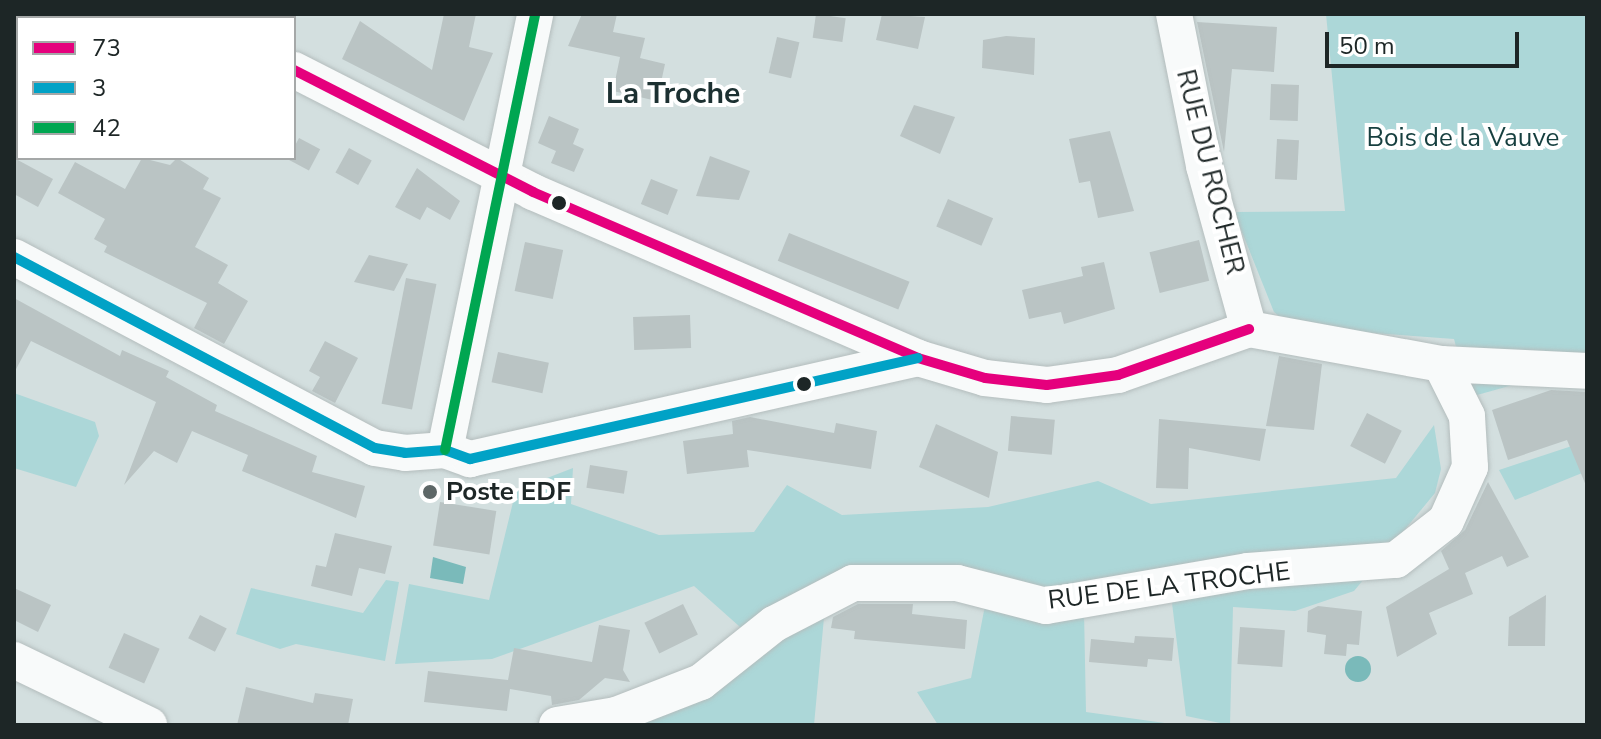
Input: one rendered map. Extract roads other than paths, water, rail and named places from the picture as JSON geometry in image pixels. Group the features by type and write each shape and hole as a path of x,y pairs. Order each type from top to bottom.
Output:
{"street":[{"path":"445,450 535,14"},
{"name":"RUE DU ROCHER","path":"1174,14 1204,166 1249,329"},
{"path":"296,71 502,176 918,358 985,378 1047,385 1118,375 1249,329 1441,364 1587,371"},
{"path":"14,257 375,448 445,450 470,459 918,358"},
{"name":"RUE DE LA TROCHE","path":"557,725 616,715 701,682 774,624 853,583 905,577 957,583 1046,606 1248,571 1363,567 1421,547 1446,521 1470,467 1472,439 1441,364"},
{"path":"14,660 149,725"}],"place":[{"name":"Poste EDF","path":"430,492"}],"district":[{"name":"La Troche","path":"673,94"}],"park label":[{"name":"Bois de la Vauve","path":"1463,138"}]}
